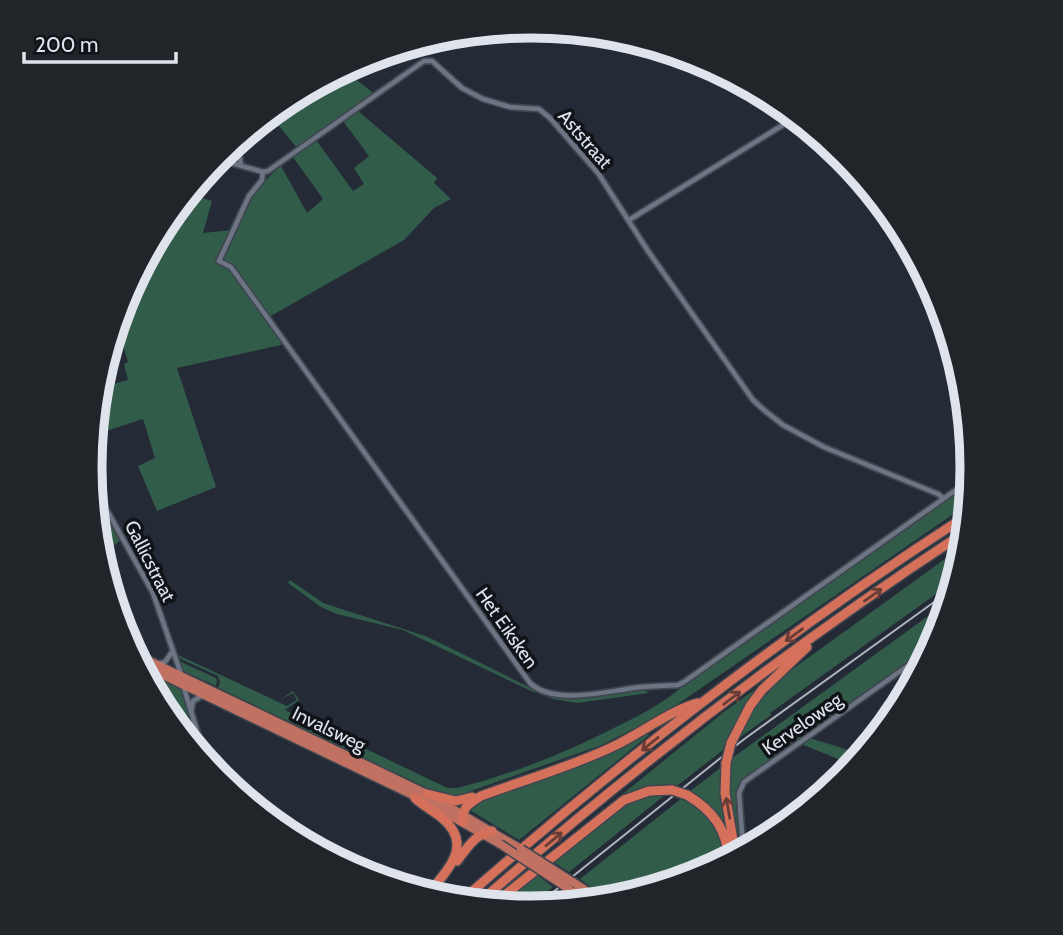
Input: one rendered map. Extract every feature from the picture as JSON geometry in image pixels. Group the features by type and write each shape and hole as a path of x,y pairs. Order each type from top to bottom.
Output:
{"highway":[{"path":"471,892 559,817 703,701 839,602 957,522"},
{"path":"489,894 644,765 817,634 954,539"},
{"path":"733,846 725,793 726,763 731,743 750,706 762,690 804,651 817,634"},
{"name":"Invalsweg","path":"148,660 205,695 415,798 463,818"},
{"name":"Invalsweg","path":"154,670 182,680 427,794 573,886"},
{"path":"463,818 469,802 481,796 610,748 643,733 688,705 703,701"},
{"path":"504,896 624,800 649,791 672,790 701,802 716,818 725,837 727,849"},
{"path":"427,794 456,801 481,796"},
{"path":"415,798 447,822 456,837 455,857 445,873"},
{"path":"435,885 487,832"},
{"path":"573,886 588,893"},
{"path":"573,886 580,894"}],"street":[{"name":"Aststraat","path":"263,172 273,169 424,61 432,61 462,88 482,99 543,112 598,173 648,251 752,400 783,425 824,447 943,498"},
{"path":"629,220 787,123"},
{"path":"238,155 241,166"},
{"path":"229,163 263,172"},
{"name":"Het Eiksken","path":"263,172 219,261 231,267 530,683 538,690 589,695 678,685 960,487"},
{"name":"Gallicstraat","path":"104,505 153,593 199,738"},
{"path":"158,664 164,662 173,651"},
{"name":"Kerveloweg","path":"743,841 739,793 744,782 914,662"},
{"path":"191,713 193,701 205,695"}],"green space":[{"path":"354,77 373,93 297,148 276,123 317,96"},
{"path":"358,111 437,178 434,183 451,199 434,208 404,240 269,317 223,256 254,196 281,166 307,213 323,199 293,157 316,140 353,191 364,184 354,168 369,156 343,121"},
{"path":"199,197 212,201 203,233 232,230 217,261 229,268 285,344 177,368 216,487 157,511 138,466 155,458 143,419 104,432 111,385 128,380 124,364 128,362 122,341 135,303 160,253"},
{"path":"960,488 958,511 662,715 599,746 457,796 429,789 218,688 218,676 181,659 178,655 287,706 297,700 293,693 280,700 293,691 299,700 285,710 448,788 496,777 553,756 648,710"},
{"path":"105,514 120,541 110,548"},
{"path":"951,554 943,589 739,738 756,706 783,676"},
{"path":"290,580 323,603 428,637 537,691 585,697 644,690 649,693 577,703 553,699 403,630 337,614 321,607 288,583"},
{"path":"936,610 915,659 744,780 738,790 742,841 738,843 729,788 731,759"},
{"path":"177,660 216,678 216,686 183,671"},
{"path":"772,677 736,723 727,747 674,788 640,790 609,805 725,711"},
{"path":"158,678 181,689 189,716 183,718 170,692"},
{"path":"648,733 649,735 519,840 468,809 472,803 625,745"},
{"path":"810,738 853,751 844,761 801,744"},
{"path":"723,766 730,846 689,792"},
{"path":"657,794 665,795 569,872 552,861 614,811"},
{"path":"682,798 706,816 720,840 722,851 696,864 643,882 596,891 580,879"},
{"path":"536,874 553,887 541,897 511,896"}],"railway":[{"path":"548,896 743,740 940,598"}]}
